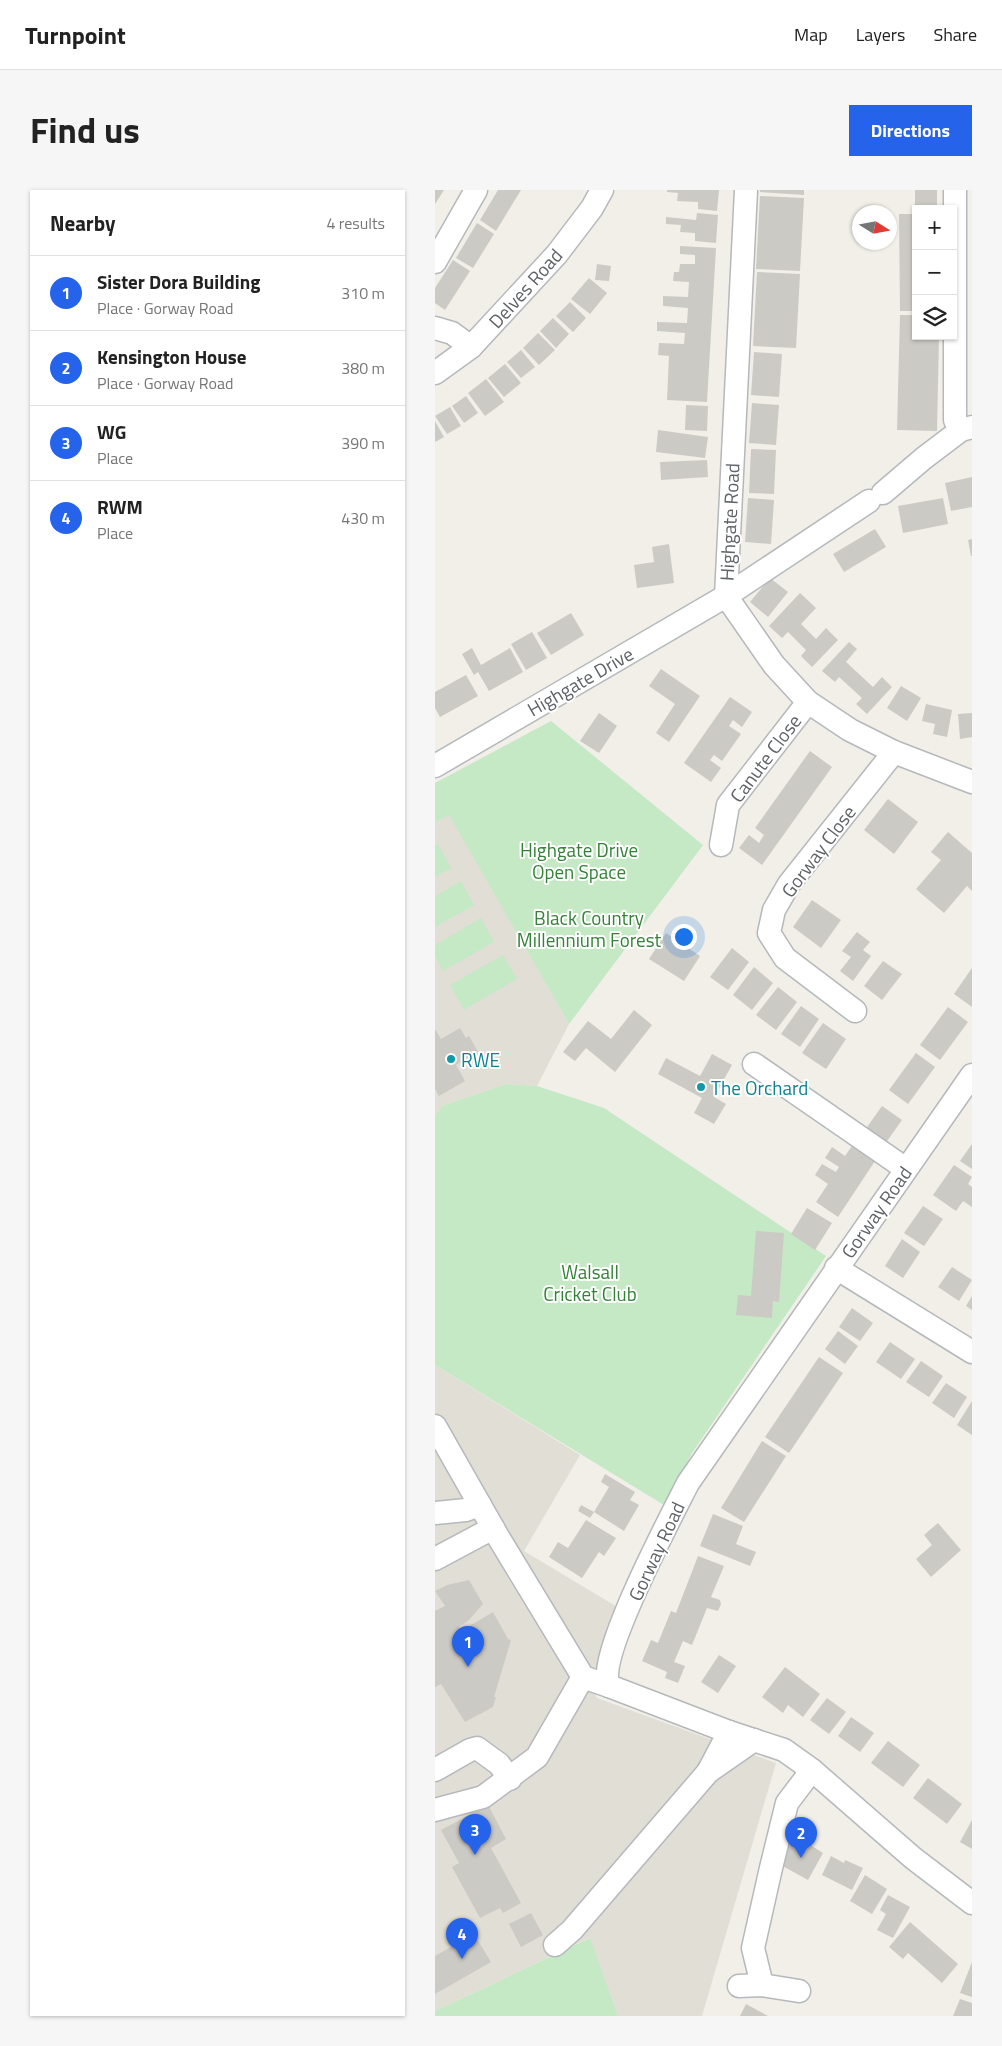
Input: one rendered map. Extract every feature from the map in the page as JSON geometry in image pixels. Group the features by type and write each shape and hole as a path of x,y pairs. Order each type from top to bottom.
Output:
{"street":[{"path":"435,262 476,190"},
{"name":"Delves Road","path":"435,373 471,347 557,254 592,208 602,190"},
{"name":"Highgate Road","path":"746,190 725,596 774,666 808,702 850,730 894,752 972,782"},
{"path":"955,190 955,420 967,428"},
{"path":"435,328 452,333 471,347"},
{"name":"Highgate Drive","path":"435,766 725,596 876,497 923,458 967,428"},
{"name":"Canute Close","path":"721,845 728,805 808,702"},
{"name":"Gorway Close","path":"855,1011 785,958 769,933 774,910 789,884 894,752"},
{"path":"754,1064 906,1170"},
{"name":"Gorway Road","path":"609,1686 607,1680 608,1670 621,1629 652,1554 689,1483 836,1268 972,1075"},
{"path":"836,1268 972,1352"},
{"path":"435,1426 493,1528 583,1677 729,1732 784,1750 812,1770 913,1858 972,1903"},
{"path":"435,1513 466,1510 480,1505"},
{"path":"435,1559 493,1528"},
{"path":"435,1810 483,1797 510,1779 537,1757 583,1677"},
{"path":"555,1945 572,1930 708,1772 729,1732"},
{"path":"708,1772 754,1740"},
{"path":"435,1770 477,1748 499,1764 510,1779"},
{"path":"762,1984 753,1948 771,1868 787,1803 812,1770"},
{"path":"739,1986 762,1984 799,1991"}],"shaded area":[{"path":"449,814 569,1024 537,1086 506,1084 442,1106 435,1116 435,822"},
{"path":"435,1365 580,1455 524,1551 619,1608 593,1690 597,1698 776,1763 702,2016 618,2016 589,1938 435,2011"}],"green space":[{"name":"Highgate Drive Open Space","path":"551,721 703,845 569,1024 449,815 435,822 435,783"},
{"path":"438,844 451,868 435,877 435,846"},
{"path":"461,881 474,905 435,927 435,896"},
{"path":"481,918 494,942 443,971 435,956 435,945"},
{"path":"503,955 517,979 464,1010 450,985"},
{"name":"Walsall Cricket Club","path":"506,1084 537,1086 604,1108 826,1256 692,1453 664,1505 435,1365 435,1116 442,1106"},
{"path":"590,1938 618,2016 435,2016 435,2011"}],"building":[{"path":"435,190 444,190 435,204"},
{"path":"498,190 521,190 496,231 480,220"},
{"path":"667,190 719,190 717,211 698,209 698,202 677,201 678,193 667,192"},
{"path":"760,190 804,190 804,195 760,192"},
{"path":"915,190 937,190 937,205 915,205"},
{"path":"760,196 804,198 800,271 756,269"},
{"path":"697,213 718,215 716,243 695,241 695,233 680,232 681,225 666,224 666,217 696,220"},
{"path":"899,214 912,214 912,311 900,311"},
{"path":"477,223 494,234 473,268 456,258"},
{"path":"680,246 716,248 707,402 667,400 669,356 658,355 659,343 684,344 685,333 657,331 657,322 687,323 688,308 663,306 663,296 688,297 689,282 673,281 674,272 679,272 680,264 695,264 695,255 680,254"},
{"path":"453,260 470,271 445,310 435,303 435,288"},
{"path":"597,264 611,266 609,281 595,280"},
{"path":"757,272 800,274 796,348 753,346"},
{"path":"589,278 607,293 590,314 571,299"},
{"path":"570,302 586,318 573,332 556,316"},
{"path":"900,315 912,315 912,340 939,340 937,431 897,430"},
{"path":"553,318 569,334 556,348 540,331"},
{"path":"538,333 555,350 539,365 523,348"},
{"path":"521,350 535,367 521,378 507,362"},
{"path":"754,352 782,354 779,397 751,395"},
{"path":"505,364 521,383 504,397 488,378"},
{"path":"486,379 504,402 485,416 468,393"},
{"path":"466,396 478,413 464,423 452,406"},
{"path":"752,403 779,405 776,445 749,443"},
{"path":"686,405 708,406 707,431 685,430"},
{"path":"450,407 461,426 447,434 435,416"},
{"path":"435,421 444,437 435,442"},
{"path":"658,430 708,437 705,458 656,452"},
{"path":"751,449 776,450 774,494 749,493"},
{"path":"707,460 708,477 661,480 660,462"},
{"path":"972,477 972,507 951,511 945,483"},
{"path":"748,498 774,500 771,544 745,542"},
{"path":"943,498 948,524 903,533 898,506"},
{"path":"875,529 886,547 844,572 833,554"},
{"path":"972,539 972,556 971,556 968,540"},
{"path":"669,544 674,583 637,588 634,565 654,562 652,547"},
{"path":"770,578 788,592 768,617 750,602"},
{"path":"800,593 816,608 801,624 816,639 826,628 838,640 812,667 801,656 806,650 788,632 782,638 769,626"},
{"path":"571,613 584,635 551,655 537,633"},
{"path":"532,632 547,658 526,670 511,644"},
{"path":"849,642 857,649 846,662 873,687 882,677 892,687 867,714 856,704 862,698 839,677 835,682 822,671"},
{"path":"472,648 481,665 510,648 523,672 489,691 478,672 474,675 462,654"},
{"path":"661,669 700,696 669,742 656,733 675,704 649,686"},
{"path":"466,675 478,696 440,717 435,708 435,692"},
{"path":"901,686 921,698 907,721 887,708"},
{"path":"730,697 752,712 742,727 733,720 729,726 741,734 722,761 714,755 710,760 721,768 711,782 684,763"},
{"path":"926,704 952,710 947,737 933,734 935,724 922,721"},
{"path":"599,713 617,726 599,753 580,741"},
{"path":"972,713 972,737 960,739 958,714"},
{"path":"810,751 832,767 762,865 739,848 749,835 759,843 764,835 755,828"},
{"path":"888,799 918,822 894,854 864,830"},
{"path":"948,832 972,853 972,891 967,886 944,913 916,889 941,860 931,852"},
{"path":"812,900 841,920 821,948 793,927"},
{"path":"857,932 870,942 863,950 871,956 853,981 840,971 851,957 842,951"},
{"path":"666,933 700,956 684,981 649,959"},
{"path":"732,948 749,962 728,990 710,977"},
{"path":"883,961 902,974 882,1000 864,986"},
{"path":"754,967 773,983 752,1010 733,995"},
{"path":"972,968 972,1007 954,994"},
{"path":"778,987 797,1002 776,1030 756,1015"},
{"path":"801,1006 819,1019 800,1047 781,1034"},
{"path":"948,1007 968,1022 940,1060 920,1045"},
{"path":"634,1010 652,1025 615,1072 586,1048 575,1061 563,1052 588,1021 611,1039"},
{"path":"823,1023 846,1039 826,1069 802,1053"},
{"name":"RWE","path":"460,1028 466,1038 469,1036 478,1052 456,1065 465,1081 439,1096 435,1089 435,1029 441,1039"},
{"path":"916,1053 935,1067 908,1104 889,1090"},
{"name":"The Orchard","path":"712,1054 732,1065 714,1097 726,1104 714,1124 694,1113 702,1098 658,1074 666,1058 700,1076"},
{"path":"882,1106 902,1120 885,1144 865,1130"},
{"path":"854,1143 877,1158 838,1217 816,1202 828,1184 815,1175 822,1164 836,1172 839,1167 825,1158 832,1147 845,1156"},
{"path":"972,1144 972,1169 960,1161"},
{"path":"954,1165 972,1177 968,1184 972,1187 972,1207 963,1201 956,1211 933,1195"},
{"path":"923,1206 943,1219 924,1246 904,1233"},
{"path":"807,1208 832,1223 815,1250 791,1234"},
{"path":"756,1231 784,1233 779,1302 773,1301 772,1318 736,1315 738,1295 751,1296"},
{"path":"902,1239 920,1252 903,1278 885,1266"},
{"path":"952,1267 972,1280 959,1301 938,1287"},
{"path":"972,1296 972,1310 966,1306"},
{"path":"852,1308 873,1323 860,1341 839,1327"},
{"path":"838,1331 858,1346 845,1364 825,1349"},
{"path":"890,1342 915,1359 901,1379 876,1362"},
{"path":"819,1357 843,1373 789,1453 765,1437"},
{"path":"921,1361 943,1376 929,1397 906,1382"},
{"path":"946,1383 967,1397 954,1418 932,1403"},
{"path":"972,1401 972,1435 957,1425"},
{"path":"762,1441 786,1456 744,1522 721,1508"},
{"path":"605,1474 635,1492 630,1500 639,1505 624,1531 594,1512 609,1487 601,1482"},
{"path":"581,1505 594,1512 590,1518 578,1511"},
{"path":"713,1514 743,1526 736,1544 756,1552 750,1566 700,1546"},
{"path":"586,1520 616,1538 604,1556 599,1552 582,1578 549,1557 558,1542 568,1548"},
{"path":"938,1523 961,1550 931,1577 916,1559 932,1545 924,1535"},
{"path":"698,1556 724,1566 711,1597 720,1600 721,1604 718,1611 707,1608 692,1645 683,1641 674,1662 685,1666 678,1683 665,1678 667,1672 642,1661 651,1640 658,1643 671,1611 676,1613"},
{"path":"469,1580 483,1604 468,1621 459,1626 461,1631 493,1612 508,1639 511,1640 494,1697 496,1697 493,1707 465,1722 441,1684 435,1687 435,1611 445,1606 435,1591 447,1585"},
{"path":"719,1655 736,1666 718,1693 701,1682"},
{"path":"785,1667 820,1694 803,1717 788,1705 783,1713 762,1697"},
{"path":"827,1698 846,1712 829,1734 810,1720"},
{"path":"851,1717 874,1733 860,1752 838,1736"},
{"path":"888,1741 920,1765 903,1787 871,1763"},
{"path":"928,1778 962,1804 947,1824 913,1798"},
{"path":"488,1805 506,1839 491,1848 521,1903 503,1913 500,1908 480,1918 452,1867 459,1863 441,1830"},
{"path":"972,1820 972,1849 960,1842"},
{"path":"791,1843 803,1850 807,1843 823,1853 808,1880 779,1864"},
{"path":"831,1856 844,1863 845,1860 863,1868 852,1890 822,1875"},
{"path":"865,1875 887,1889 872,1914 850,1901"},
{"path":"888,1895 910,1907 893,1938 877,1930 886,1914 880,1910"},
{"path":"531,1913 543,1935 521,1947 509,1924"},
{"path":"910,1922 958,1964 942,1983 908,1953 903,1959 889,1947"},
{"path":"474,1934 491,1962 435,1994 435,1956"},
{"path":"972,1962 972,1997 960,1993"},
{"path":"960,1999 972,2003 972,2016 953,2016"},
{"path":"746,2004 768,2016 740,2016"}],"place":[{"name":"RWE","path":"451,1059"},
{"name":"The Orchard","path":"701,1087"},
{"name":"Sister Dora Building","path":"468,1667"},
{"name":"WG","path":"475,1855"},
{"name":"Kensington House","path":"801,1858"},
{"name":"RWM","path":"462,1959"}],"park label":[{"name":"Black Country Millennium Forest","path":"589,928"}]}
